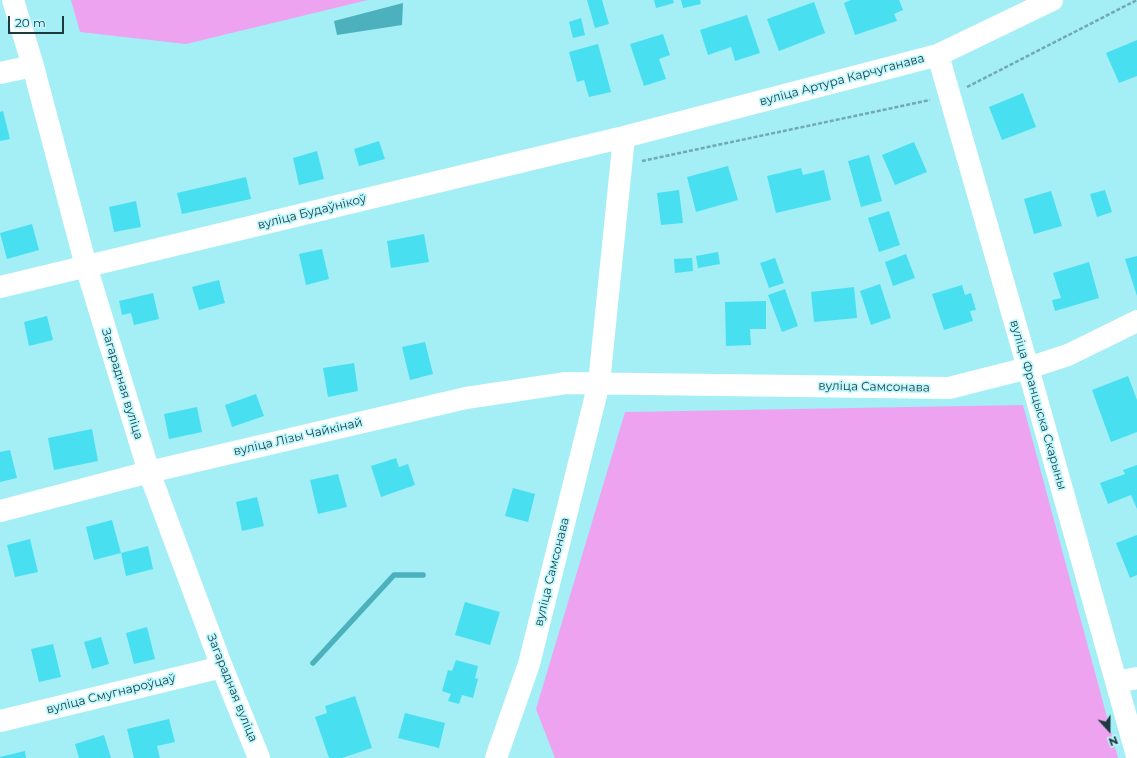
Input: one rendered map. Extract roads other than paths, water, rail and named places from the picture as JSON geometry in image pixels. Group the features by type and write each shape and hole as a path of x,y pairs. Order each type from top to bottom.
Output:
{"street":[{"name":"Загарадная вуліца","path":"13,0 33,66 86,266 149,472 222,666 260,758"},
{"name":"вуліца Артура Карчуганава","path":"624,137 938,55 1052,0"},
{"name":"вуліца Францыска Скарыны","path":"938,55 1028,368 1127,680 1137,756"},
{"path":"0,74 33,66"},
{"name":"вуліца Самсонава","path":"496,758 529,664 599,383 624,137"},
{"name":"вуліца Будаўнікоў","path":"0,287 624,137"},
{"name":"вуліца Самсонава","path":"599,383 949,388 1028,368 1068,355 1137,321"},
{"name":"вуліца Лізы Чайкінай","path":"0,511 149,472 466,398 566,383 599,383"},
{"name":"вуліца Смугнароўцаў","path":"0,721 222,666"}],"water":[{"path":"403,3 402,25 337,35 334,21"}],"waterway":[{"path":"313,663 394,575 423,575"}]}
